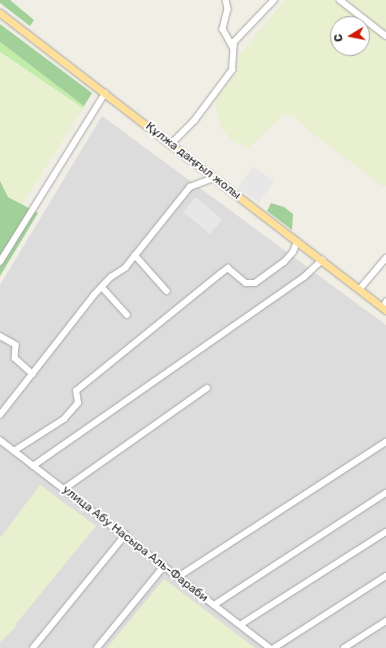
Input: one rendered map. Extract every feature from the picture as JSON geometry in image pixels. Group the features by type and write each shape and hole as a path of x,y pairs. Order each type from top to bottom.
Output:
{"main road":[{"name":"Құлжа даңғыл жолы","path":"0,13 359,290 385,306"}],"street":[{"path":"226,0 228,9 223,29 234,47"},
{"path":"171,144 194,121 232,70 234,47 238,37 274,0"},
{"path":"340,0 386,36"},
{"path":"0,262 105,93"},
{"path":"0,415 94,295 103,288 111,277 125,268 193,184 213,178"},
{"path":"14,451 64,419 78,403 76,391 228,268 246,284 255,283 284,262 294,252 298,242"},
{"path":"135,255 167,291"},
{"path":"359,290 386,258"},
{"path":"34,466 304,277 322,260"},
{"path":"103,288 127,316"},
{"path":"0,336 16,345 15,358 33,374"},
{"path":"64,489 207,388"},
{"name":"улица Абу Насыра Аль-Фараби","path":"0,440 270,648"},
{"path":"178,577 386,442"},
{"path":"214,605 386,493"},
{"path":"240,626 386,532"},
{"path":"33,648 125,535"},
{"path":"97,648 164,566"},
{"path":"274,648 386,576"},
{"path":"344,648 386,621"}],"shaded area":[{"path":"102,116 386,325 386,648 0,648 0,285"},
{"path":"253,166 274,181 259,203 238,187"},
{"path":"196,197 222,220 210,234 183,212"}],"green space":[{"path":"0,0 10,0 34,20 30,26 0,3"},
{"path":"285,0 335,0 355,16 330,16 330,56 370,56 370,27 386,40 386,185 383,187 316,136 294,116 284,114 248,148 234,142 223,131 217,116 215,100 236,74 240,54"},
{"path":"347,0 386,0 386,28 384,31 370,19 370,16 366,16"},
{"path":"0,24 92,93 84,106 0,42"},
{"path":"0,42 84,106 83,108 0,52"},
{"path":"0,53 83,108 22,205 8,197 0,181"},
{"path":"0,181 8,197 38,213 0,276"},
{"path":"271,203 284,207 293,214 292,230 267,211"},
{"path":"40,485 96,526 15,625 17,626 0,642 0,538"},
{"path":"164,579 255,648 107,648"}]}
